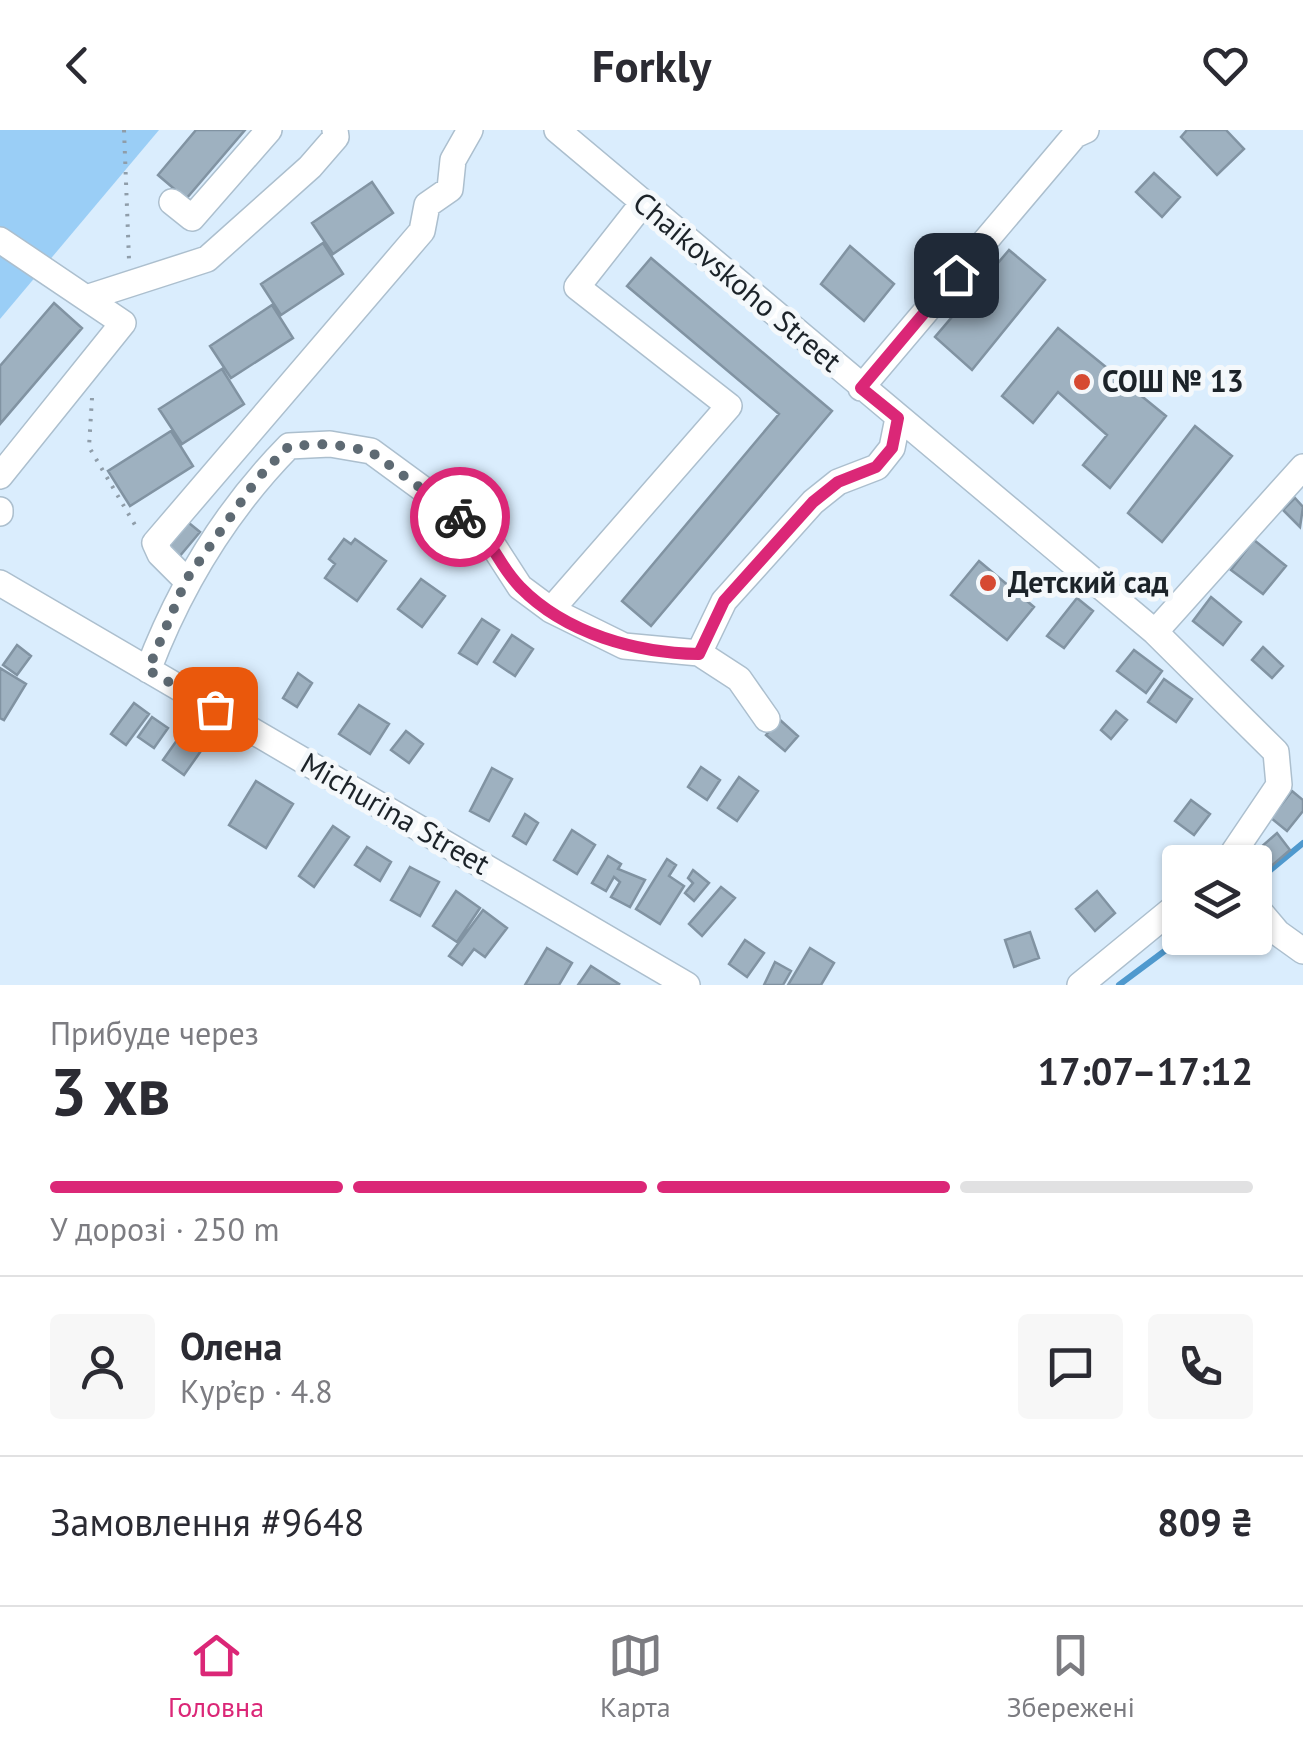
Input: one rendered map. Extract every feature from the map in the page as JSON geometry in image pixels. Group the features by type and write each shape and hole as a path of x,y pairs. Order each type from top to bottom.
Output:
{"street":[{"path":"172,202 192,218 269,130"},
{"path":"86,298 206,259 310,167 336,137 335,130"},
{"path":"186,580 160,554 155,542 422,231 427,205 450,189 453,160 470,130"},
{"name":"Chaikovskoho Street","path":"557,130 1155,632 1276,752 1278,785 1237,845"},
{"path":"861,388 1076,135 1086,130"},
{"path":"551,610 729,406 577,287 643,203"},
{"path":"0,240 123,323 0,476"},
{"path":"699,654 724,601 813,502 838,482 876,467 892,448 898,418"},
{"path":"148,670 186,580 258,478 289,446 330,444 370,451 487,536 520,587 551,610 624,646 699,654 739,679 767,719"},
{"path":"1155,632 1303,467"},
{"name":"Michurina Street","path":"0,584 687,985"},
{"path":"1080,985 1162,918"},
{"path":"1272,926 1303,950"}],"path":[{"path":"124,130 130,284"},
{"path":"92,396 89,447 140,533"}],"shaded area":[{"path":"0,130 159,130 0,319"}],"building":[{"path":"196,130 245,130 186,199 158,175"},
{"path":"1187,130 1226,130 1244,149 1217,175 1181,137"},
{"path":"1154,173 1180,197 1162,217 1136,192"},
{"path":"372,182 393,213 333,254 312,223"},
{"path":"323,243 343,274 281,315 261,284"},
{"path":"850,246 894,284 864,321 821,284"},
{"path":"1009,250 1045,280 972,370 935,337"},
{"path":"651,258 832,411 651,626 622,601 779,414 627,286"},
{"path":"54,303 82,328 0,424 0,366"},
{"path":"272,305 293,338 231,378 210,346"},
{"path":"1058,328 1166,416 1110,488 1083,465 1107,435 1058,392 1033,423 1002,396"},
{"path":"222,369 244,404 182,444 159,409"},
{"path":"1195,426 1232,456 1162,542 1128,513"},
{"path":"171,431 193,466 130,506 108,471"},
{"path":"1295,498 1303,507 1300,527 1283,510"},
{"path":"184,519 200,532 179,557 164,544"},
{"path":"344,539 351,544 355,539 386,561 357,601 325,578 335,564 329,559"},
{"path":"1254,540 1286,566 1263,594 1231,570"},
{"path":"979,561 1034,607 1007,640 951,595"},
{"path":"421,579 445,596 422,627 398,609"},
{"path":"1211,597 1241,622 1223,645 1193,621"},
{"path":"1077,598 1093,611 1064,648 1047,636"},
{"path":"482,619 499,630 477,664 459,653"},
{"path":"512,635 533,649 515,676 494,662"},
{"path":"17,645 31,656 17,675 3,665"},
{"path":"1263,647 1283,666 1272,678 1252,660"},
{"path":"1134,650 1162,671 1146,693 1117,671"},
{"path":"0,668 26,684 4,720 0,718"},
{"path":"298,673 312,683 297,707 283,698"},
{"path":"1164,679 1192,699 1176,722 1148,702"},
{"path":"134,703 149,714 126,745 111,734"},
{"path":"359,705 389,724 370,754 339,734"},
{"path":"1116,711 1127,720 1111,739 1101,730"},
{"path":"152,717 168,728 154,748 138,737"},
{"path":"779,719 798,736 785,751 766,735"},
{"path":"406,731 423,744 409,763 391,750"},
{"path":"182,733 203,748 184,775 163,760"},
{"path":"701,767 720,780 707,800 688,787"},
{"path":"492,768 512,779 489,821 470,811"},
{"path":"739,777 758,791 737,821 718,808"},
{"path":"256,781 293,804 266,848 229,825"},
{"path":"1292,791 1303,800 1303,811 1287,831 1271,818"},
{"path":"1191,800 1210,814 1194,835 1175,821"},
{"path":"525,814 538,823 526,844 513,836"},
{"path":"333,826 349,837 314,887 299,876"},
{"path":"572,830 595,845 577,874 554,860"},
{"path":"1277,833 1290,850 1272,865 1272,845 1264,845"},
{"path":"367,847 391,862 380,881 355,865"},
{"path":"608,856 621,864 618,869 645,880 630,907 611,897 620,882 614,877 606,891 592,883"},
{"path":"667,859 676,865 669,876 684,886 660,924 636,909"},
{"path":"410,867 439,882 420,916 391,900"},
{"path":"693,870 709,883 694,901 685,893 693,883 688,878"},
{"path":"721,887 735,898 702,936 689,924"},
{"path":"456,891 480,908 457,942 433,926"},
{"path":"1097,891 1115,913 1095,931 1076,909"},
{"path":"483,910 507,928 485,957 474,949 462,965 449,956"},
{"path":"1030,932 1039,958 1014,967 1005,940"},
{"path":"745,940 764,953 747,977 729,964"},
{"path":"547,948 572,963 559,985 525,985"},
{"path":"810,948 834,963 821,985 788,985"},
{"path":"775,962 791,971 783,985 764,985"},
{"path":"591,966 619,984 578,985"}],"waterway":[{"path":"1272,869 1303,843"},
{"path":"1119,985 1162,953"}],"way so far":[{"path":"215,709 148,670 186,580 258,478 289,446 330,444 370,451 399,476 460,517"}],"place":[{"name":"СОШ № 13","path":"1082,382"},
{"name":"Детский сад","path":"988,583"}],"route":[{"path":"460,517 487,536 520,587 551,610 624,646 699,654 713,617 724,601 794,529 813,502 838,482 876,467 892,448 898,418 861,388 956,275"}]}
